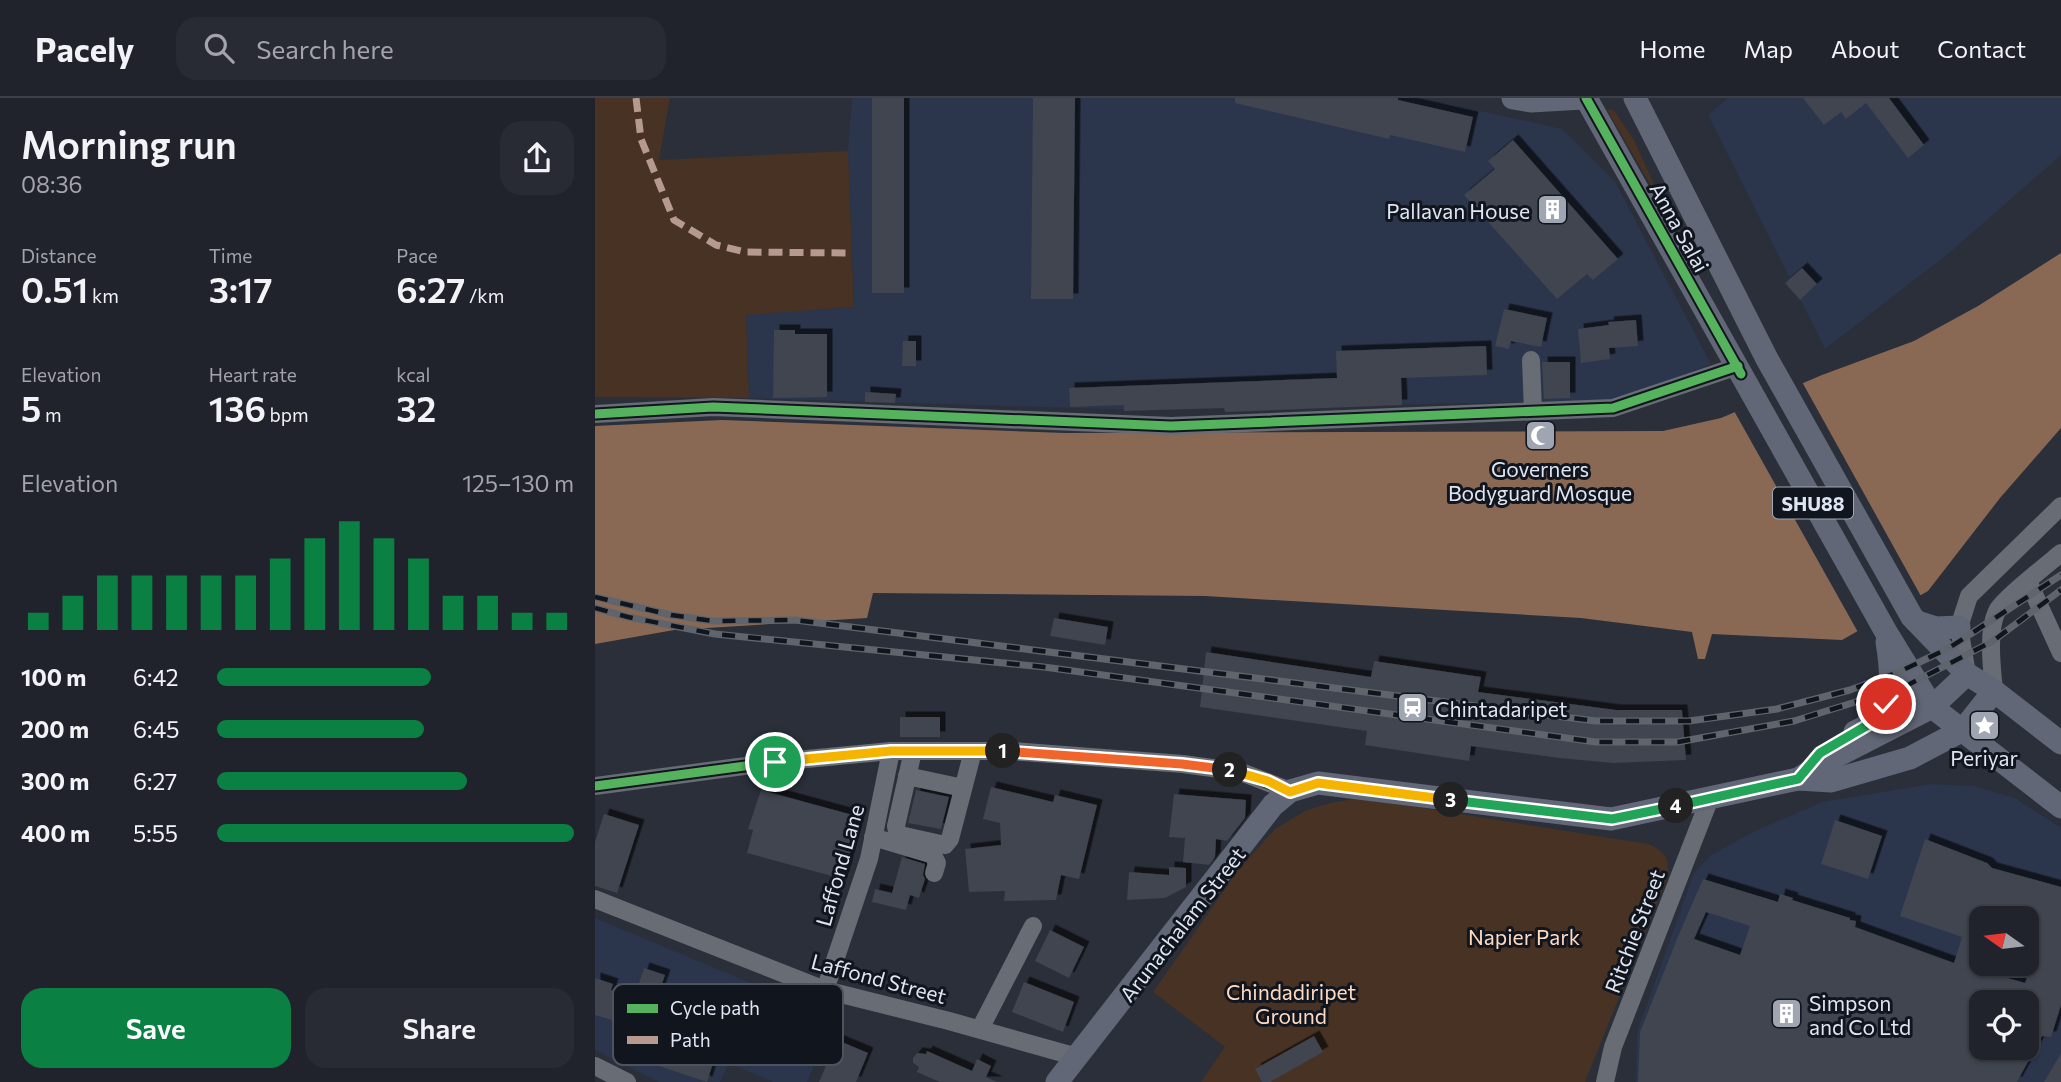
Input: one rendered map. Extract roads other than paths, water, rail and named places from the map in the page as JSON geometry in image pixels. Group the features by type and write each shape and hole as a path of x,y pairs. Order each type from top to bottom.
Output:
{"main road":[{"path":"1513,98 1531,101 1585,98"},
{"name":"Anna Salai","path":"1585,98 1739,370"},
{"name":"Anna Salai","path":"1635,98 1767,359 1914,620"},
{"name":"SHU88","path":"1739,370 1886,632 1932,707 2061,807"},
{"path":"1914,620 1936,628 1959,627"},
{"name":"SHU88","path":"1914,620 1967,674 1994,691 2061,743"},
{"path":"1798,779 1820,753 1878,719 1886,704 1891,680 1886,632"},
{"path":"1798,779 1932,707 1967,674"},
{"path":"1710,799 1798,779 1831,781 1910,758 1963,730 1994,691"},
{"name":"Arunachalam Street","path":"1057,1082 1273,805 1290,792 1318,783 1612,819 1710,799"}],"street":[{"path":"1531,360 1533,411"},
{"path":"595,414 713,407 1171,426 1613,408 1739,370"},
{"path":"1967,674 1959,627 1969,596 2061,506"},
{"path":"1994,691 1991,661 1997,610 2061,553"},
{"path":"2028,581 2061,653"},
{"path":"595,786 775,762 891,751 1011,751 1182,764 1241,772 1290,792"},
{"name":"Laffond Lane","path":"827,984 869,859 891,751"},
{"path":"913,751 895,826 897,832 900,835 945,845 950,838 973,751"},
{"path":"907,776 963,788"},
{"name":"Ritchie Street","path":"1605,1082 1613,1047 1710,799"},
{"path":"873,837 933,855 937,863 935,873"},
{"name":"Laffond Street","path":"595,899 810,984"},
{"path":"980,1029 1033,926"},
{"name":"Laffond Street","path":"843,995 1077,1057"},
{"path":"595,1066 627,1082"}],"railway":[{"path":"595,597 671,615 713,621 795,620 1596,721 1689,721 1777,709 1850,690 1901,671 1949,648 2061,575"},
{"path":"595,608 715,634 1044,667 1596,742 1678,742 1794,721 1904,687 1993,641 2061,590"}],"place":[{"name":"Pallavan House","path":"1553,210"},
{"name":"Governers Bodyguard Mosque","path":"1540,436"},
{"name":"Chintadaripet","path":"1412,708"},
{"name":"Periyar","path":"1984,725"},
{"name":"Simpson and Co Ltd","path":"1786,1014"}],"park label":[{"name":"Napier Park","path":"1524,936"},
{"name":"Chindadiripet Ground","path":"1291,1003"}]}
